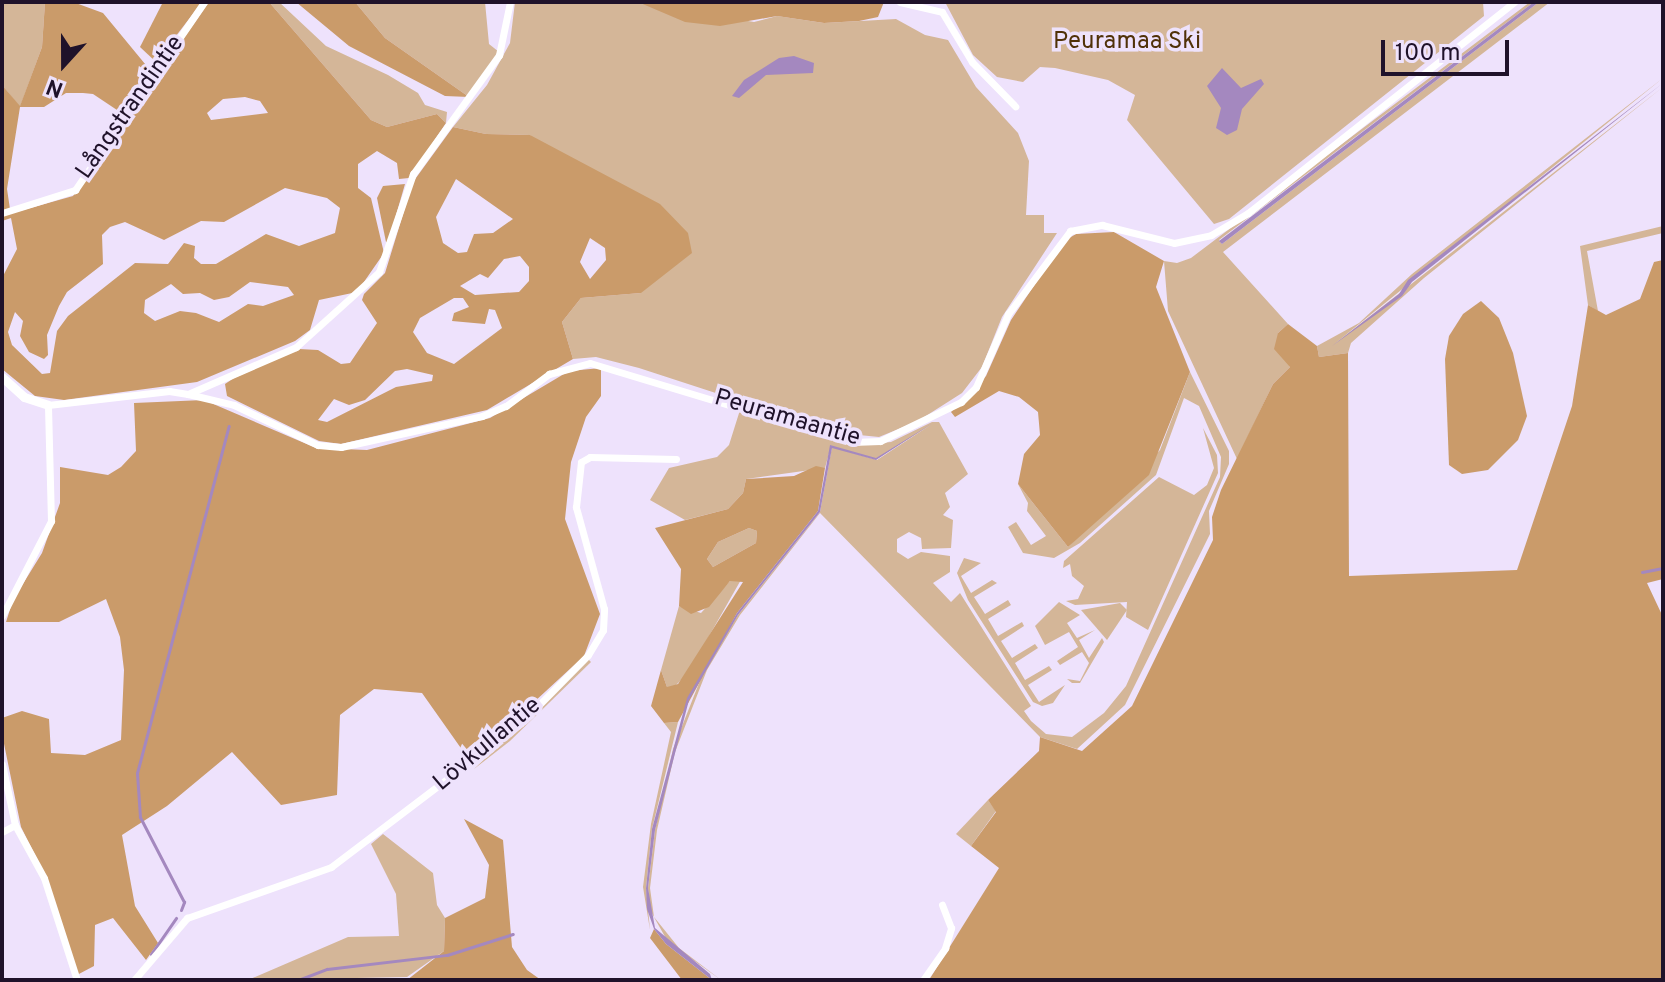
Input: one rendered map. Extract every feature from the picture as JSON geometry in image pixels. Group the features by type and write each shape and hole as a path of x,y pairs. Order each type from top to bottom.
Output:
{"street":[{"name":"Långstrandintie","path":"2,213 75,190 204,2"},
{"path":"188,394 296,347 379,272 413,174 499,55 510,2"},
{"path":"900,2 942,12 972,62 1015,106"},
{"name":"Peuramaantie","path":"48,405 169,391 218,400 318,445 368,445 482,416 506,406 549,374 590,363 852,442 880,441 961,402 976,387 1008,314 1070,231 1102,225 1174,243 1211,235 1248,213 1514,2"},
{"path":"2,377 24,397 48,405 51,521 2,616"},
{"path":"217,380 218,400"},
{"name":"Lövkullantie","path":"134,980 187,918 331,867 521,723 588,655 603,630 604,609 576,507 581,462 590,457 676,459"},
{"path":"2,764 15,825 44,878 77,980"},
{"path":"2,832 15,825"},
{"path":"923,980 945,948 951,928 942,905"}],"green space":[{"path":"2,2 45,2 42,47 20,107 2,85"},
{"path":"269,2 279,2 326,46 388,75 418,93 425,105 447,112 446,123 437,114 387,127 371,120"},
{"path":"355,2 485,2 489,44 499,52 469,97 385,38"},
{"path":"515,2 638,2 754,22 777,16 824,23 896,19 925,35 948,40 976,87 1018,133 1029,161 1026,215 1044,215 1044,233 1057,233 1002,317 982,367 962,393 918,421 879,437 839,433 596,357 573,359 562,322 581,298 641,293 530,135 486,134 453,127 487,85 510,43"},
{"name":"Peuramaa Ski","path":"945,2 1483,2 1484,16 1229,219 1214,224 1127,120 1135,95 1108,80 1055,68 1040,67 1023,82 997,77 973,55"},
{"path":"1534,2 1219,240 1222,244 1539,2 1550,2 1223,252 1288,324 1278,333 1290,367 1273,384 1237,459 1168,311 1164,261 1177,263 1191,258"},
{"path":"1663,78 1332,346 1663,87 1424,278 1351,343 1348,353 1319,357 1317,346 1359,323 1412,274"},
{"path":"1663,226 1663,233 1587,251 1598,311 1588,305 1580,246"},
{"path":"1190,372 1229,451 1229,464 1209,511 1210,534 1125,705 1077,749 1040,737 820,513 740,615 707,670 675,752 657,830 650,888 654,917 679,948 721,980 668,942 650,910 648,888 655,830 673,749 705,668 738,615 820,512 832,447 877,460 932,424 876,459 831,446 825,468 746,479 743,493 728,509 685,520 650,500 669,468 717,457 729,445 740,410 857,445 891,442 932,422 939,422 968,474 945,493 950,507 943,515 953,520 951,548 922,549 921,538 909,532 897,539 897,552 908,559 921,552 950,556 950,572 933,583 951,602 960,593 1031,706 1024,711 1031,721 1046,734 1072,737 1104,713 1126,686 1220,477 1221,457 1199,406 1184,398 1156,475 1080,543 1054,558 1023,553 1008,527 1016,522 1031,545 1046,536 1027,511 1028,503 1018,484 1068,547 1160,450"},
{"path":"1203,428 1217,455 1218,473 1148,630 1126,617 1127,602 1075,605 1066,601 1078,599 1084,586 1072,576 1070,564 1063,568 1064,561 1159,477 1194,495 1207,485 1214,468"},
{"path":"749,528 757,531 756,543 713,567 707,559 718,542"},
{"path":"964,558 981,563 961,576 971,593 992,580 997,583 974,597 985,614 1008,600 1011,605 988,619 998,636 1022,622 1024,626 1001,641 1012,658 1035,644 1038,648 1015,663 1025,680 1049,666 1052,670 1028,685 1039,702 1065,685 1053,703 1042,706 1033,702 968,600 957,573"},
{"path":"742,578 688,673 673,688 667,687 661,670 679,606 701,613 730,581"},
{"path":"1059,602 1080,615 1067,623 1077,638 1095,630 1079,640 1089,658 1102,638 1104,642 1080,683 1067,679 1080,681 1089,663 1082,652 1060,665 1057,661 1078,647 1069,632 1045,645 1035,626"},
{"path":"1120,603 1127,610 1107,640 1081,610"},
{"path":"588,659 591,662 510,741 474,769"},
{"path":"678,722 652,829 646,888 650,930 643,887 651,824 671,732 664,723"},
{"path":"988,800 996,811 971,846 956,834"},
{"path":"383,834 433,873 437,905 445,918 444,951 407,977 248,980 348,937 399,936 396,894 371,844"}],"shaded area":[{"path":"45,2 73,2 103,13 150,70 123,114 93,94 83,93 66,93 44,107 20,107 7,189 10,209 2,212 2,85 20,106 42,47"},
{"path":"163,2 202,2 156,62 140,47"},
{"path":"209,2 269,2 371,120 387,127 437,114 446,123 409,178 399,179 397,163 377,151 358,164 358,188 371,198 384,253 357,292 319,300 310,330 295,341 197,382 64,400 35,396 2,369 2,278 17,249 11,218 2,221 2,216 73,196","holes":["245,97 260,101 268,113 211,120 207,113 223,99","285,188 327,198 340,208 335,233 299,246 266,234 216,264 201,264 194,258 195,246 184,243 168,264 135,263 68,316 57,331 50,373 42,374 12,345 8,332 15,312 23,321 20,336 29,352 44,359 48,355 47,335 59,306 67,292 103,264 102,235 110,227 125,222 164,240 201,221 224,222","250,282 288,287 294,295 263,306 248,304 219,322 196,313 180,311 155,321 144,313 145,300 171,284 183,294 200,293 214,300 229,297"]},
{"path":"296,2 355,2 385,38 469,97 445,96 349,46"},
{"path":"638,2 884,2 878,17 859,21 824,23 777,16 720,26 685,22"},
{"path":"1534,2 1539,2 1222,244 1219,241"},
{"path":"794,56 814,63 813,73 766,75 739,98 732,96 744,80 779,58"},
{"path":"1222,68 1241,88 1261,79 1264,84 1242,109 1237,130 1227,135 1216,128 1221,108 1207,86"},
{"path":"1663,83 1412,282 1402,296 1332,346 1399,294 1408,280"},
{"path":"453,127 486,134 530,135 660,204 688,233 692,253 641,293 581,298 562,322 573,359 487,410 341,444 319,441 227,396 225,384 234,378 299,349 318,350 341,364 350,363 377,323 362,300 385,273 413,182","holes":["456,179 513,219 493,233 474,234 467,252 458,253 443,243 436,217","590,238 605,248 606,260 590,279 580,262","520,256 529,267 529,281 519,292 475,295 460,286 480,274 488,278 504,259","454,298 463,298 469,307 454,313 452,321 485,324 489,309 495,310 502,328 454,364 427,353 413,332 420,318","407,369 433,375 432,381 396,387 327,422 318,420 334,399 349,405 365,400 395,371"]},
{"path":"405,184 388,243 377,198 383,186"},
{"path":"1114,232 1164,261 1156,287 1190,372 1149,475 1068,547 1018,484 1024,454 1040,435 1038,412 1019,397 999,391 955,417 951,412 986,376 1011,320 1064,241 1076,234"},
{"path":"1663,260 1663,579 1647,583 1663,617 1663,980 929,980 999,868 971,846 996,812 988,800 1039,751 1040,737 1082,751 1132,706 1213,540 1212,517 1221,490 1273,384 1290,367 1274,349 1278,333 1288,324 1317,346 1319,357 1348,353 1349,576 1517,570 1572,406 1588,305 1606,315 1640,299 1654,262"},
{"path":"1481,301 1499,318 1513,353 1527,416 1518,440 1488,470 1462,474 1449,465 1445,359 1449,336 1463,314"},
{"path":"601,368 601,396 586,417 571,462 565,519 600,614 584,656 470,761 422,693 374,689 340,715 337,795 281,805 232,752 167,806 122,835 135,906 158,943 146,960 113,918 95,925 94,966 77,975 46,877 21,827 2,734 2,718 22,711 49,719 51,753 85,755 121,740 124,670 120,637 106,599 59,622 6,622 13,600 42,553 60,503 60,467 108,475 121,467 136,451 134,403 204,400 316,448 367,450 490,418 569,371"},
{"path":"933,423 876,460 832,448 820,512 738,615 689,700 655,830 648,888 655,928 710,974 712,980 666,944 654,929 647,909 646,888 652,829 687,698 737,613 818,511 830,445 876,458"},
{"path":"816,466 825,468 818,511 737,613 678,722 664,723 651,706 661,670 667,687 678,684 743,582 730,581 709,607 691,614 679,606 681,569 655,528 728,509 743,493 746,479 794,476","holes":["749,528 757,531 756,543 713,567 707,559 718,542"]},
{"path":"464,819 503,840 512,947 527,970 541,980 407,980 444,951 445,918 485,898 489,865"},
{"path":"654,929 666,944 712,980 682,980 650,938"}],"waterway":[{"path":"181,910 184,902 140,817 137,773 229,426"},
{"path":"1642,572 1663,568"},
{"path":"151,954 176,918"},
{"path":"298,980 327,969 447,955 513,934"}]}
